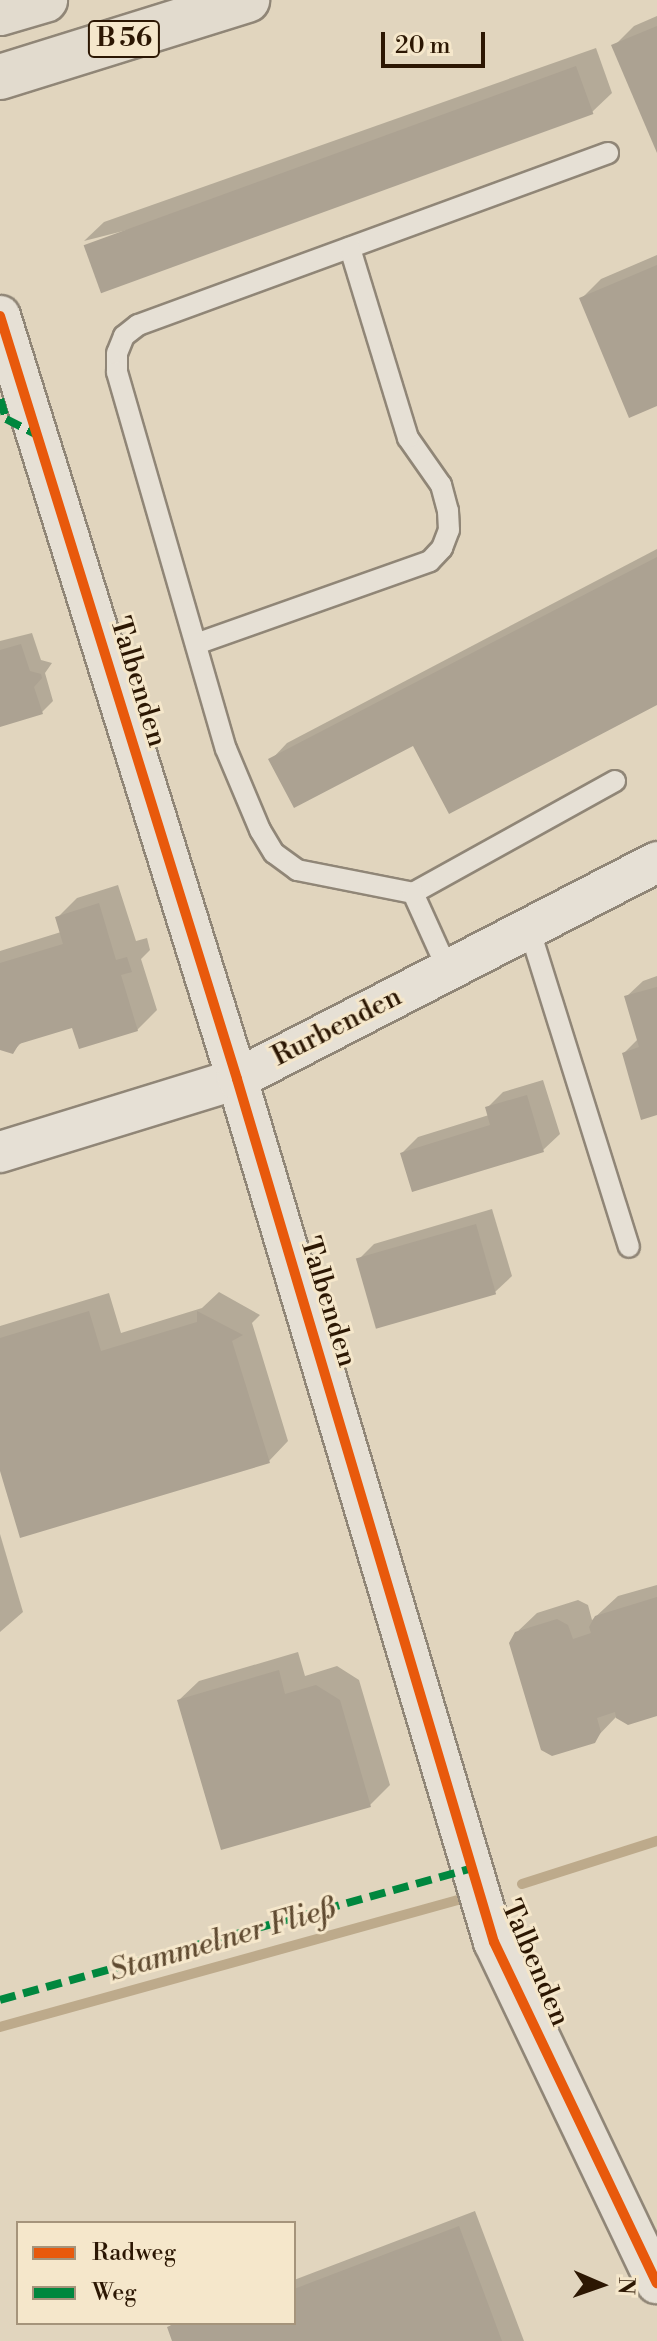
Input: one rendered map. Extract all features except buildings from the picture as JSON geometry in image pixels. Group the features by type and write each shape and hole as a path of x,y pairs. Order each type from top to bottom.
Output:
{"main road":[{"path":"0,13 45,0"},
{"name":"B 56","path":"0,77 247,0"}],"street":[{"name":"Talbenden","path":"0,316 237,1079 494,1942 657,2283"},
{"name":"Rurbenden","path":"0,1152 237,1079 657,862"}],"lane":[{"path":"608,153 138,325 124,336 117,353 117,372 226,749 260,830 274,853 297,870 413,893 615,781"},
{"path":"196,644 430,561 442,548 449,530 441,485 408,438 350,248"},
{"path":"413,893 448,970"},
{"path":"529,928 629,1247"}],"waterway":[{"name":"Stammelner Fließ","path":"522,1884 657,1841"},
{"name":"Stammelner Fließ","path":"0,2027 460,1899"}],"marked path":[{"path":"0,399 6,419 37,435"},
{"path":"0,2000 472,1868"}],"cycle path":[{"path":"0,316 237,1079 494,1942 657,2283"}]}
